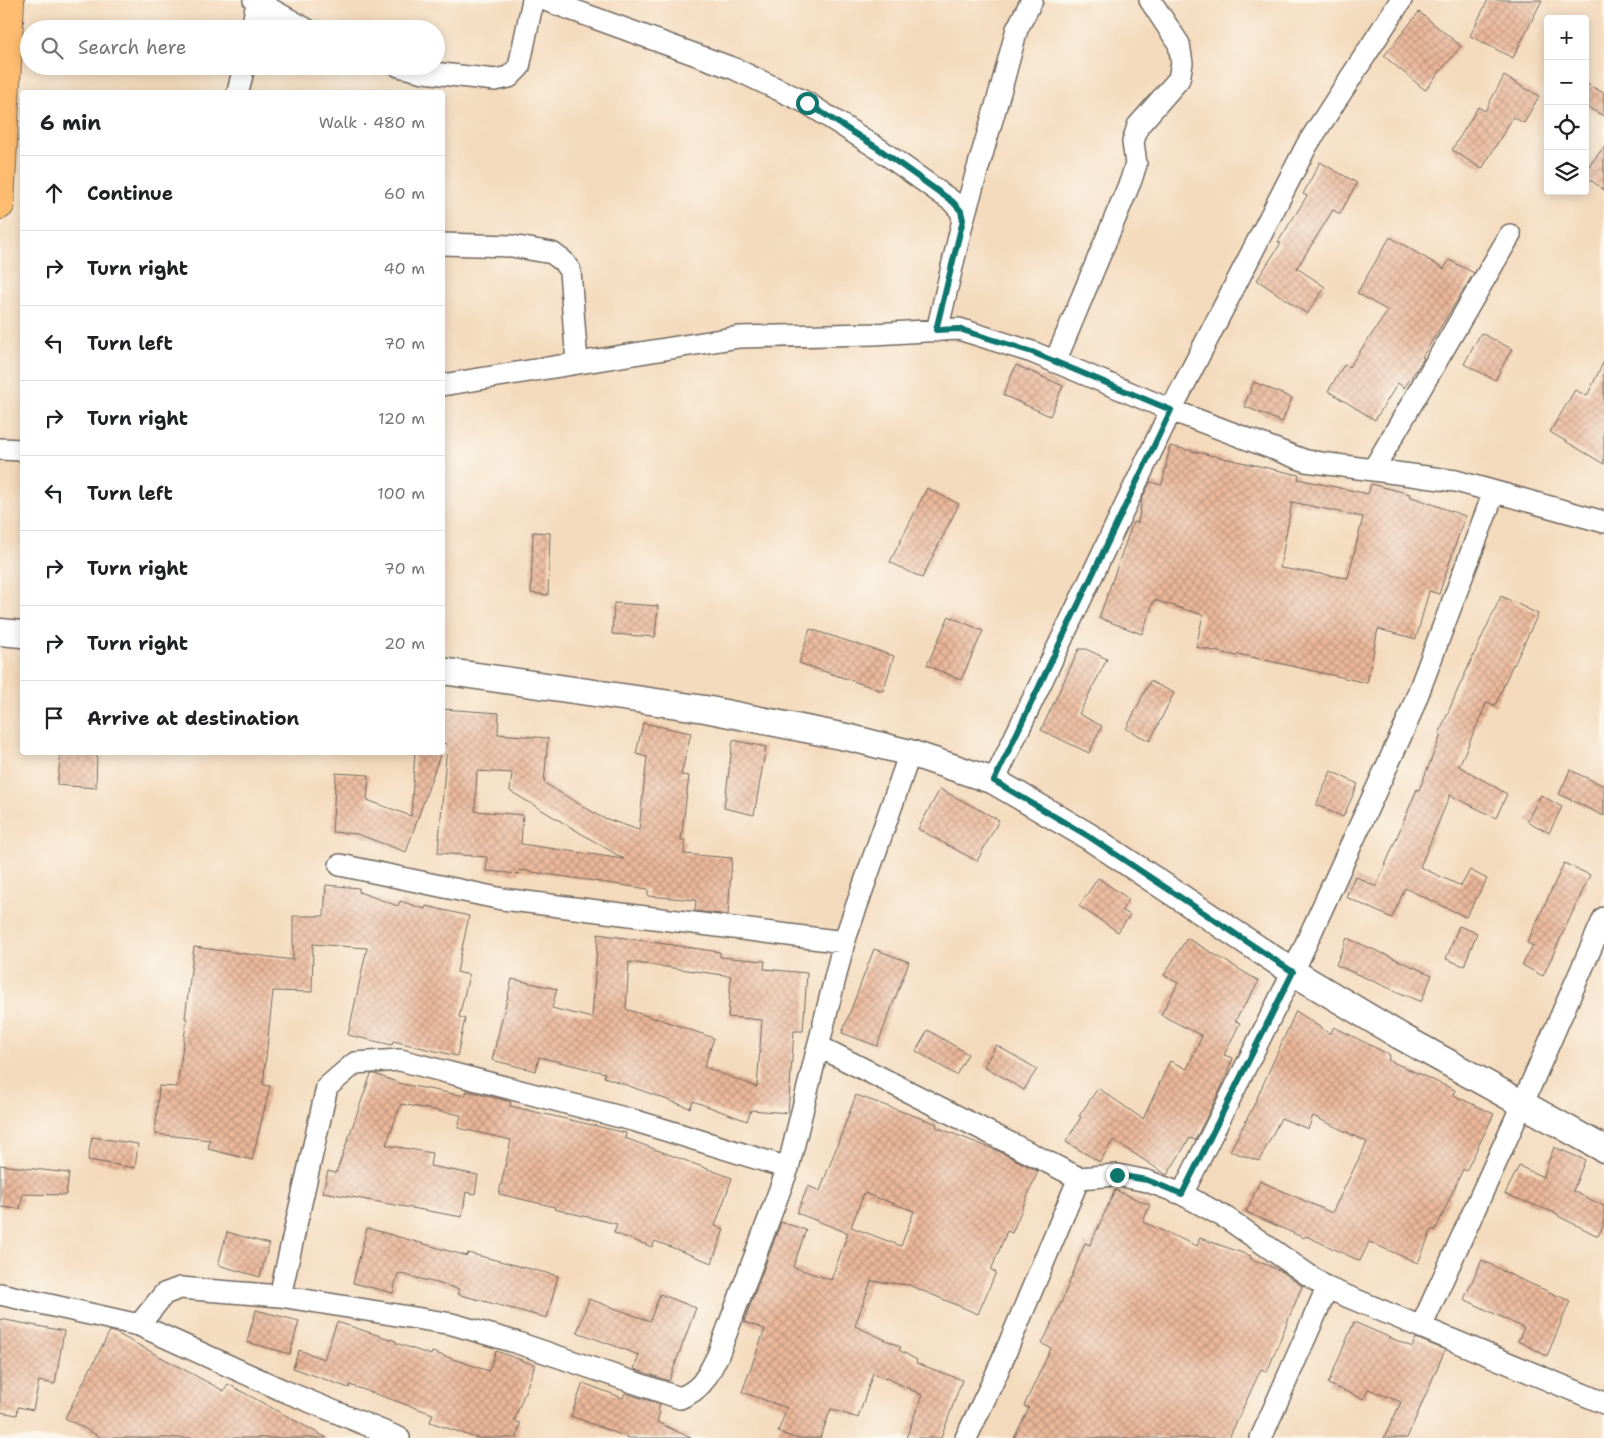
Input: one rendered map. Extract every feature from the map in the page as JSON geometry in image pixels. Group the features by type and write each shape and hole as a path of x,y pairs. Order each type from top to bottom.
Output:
{"main road":[{"path":"0,205 10,0"}],"street":[{"path":"445,74 495,80 509,77 518,67 533,0"},
{"path":"545,0 734,69 807,103 879,149 953,202 961,211 963,220"},
{"path":"936,330 963,220 1017,30 1032,0"},
{"path":"1055,362 1131,180 1136,164 1133,142 1138,126 1178,79 1182,63 1179,44 1150,0"},
{"path":"994,781 1171,410 1306,145 1401,0"},
{"path":"253,20 256,1 290,20"},
{"path":"238,90 242,75"},
{"path":"1373,470 1510,234"},
{"path":"445,244 512,246 552,253 563,261 570,271 577,363"},
{"path":"445,385 739,337 874,334 959,329 1032,352 1171,410 1306,461 1456,481 1604,522"},
{"path":"0,449 20,450"},
{"path":"1182,1194 1293,972 1408,720 1494,492"},
{"path":"0,632 20,634"},
{"path":"445,671 705,709 851,738 910,753 994,781 1088,836 1293,972 1400,1036 1604,1149"},
{"path":"139,1325 164,1294 180,1288 280,1296 452,1324 524,1345 680,1398 694,1392 706,1379 718,1355 788,1168 844,942 910,753"},
{"path":"340,864 502,899 844,942"},
{"path":"1421,1327 1522,1105 1604,918"},
{"path":"818,1046 1079,1178 1117,1175 1147,1180 1182,1194 1228,1219 1327,1288 1604,1403"},
{"path":"280,1296 327,1087 355,1063 400,1060 636,1121 788,1168"},
{"path":"966,1438 996,1375 1079,1178"},
{"path":"1261,1438 1327,1288"},
{"path":"0,1294 139,1325 282,1390 399,1438"}],"building":[{"path":"1488,0 1542,0 1513,58 1470,36"},
{"path":"1419,12 1461,46 1425,90 1384,56"},
{"path":"1504,76 1539,96 1524,123 1513,117 1482,169 1452,150 1478,107 1485,111"},
{"path":"1589,85 1604,93 1604,116 1589,108"},
{"path":"1604,147 1604,190 1589,179 1589,166"},
{"path":"1320,162 1357,183 1340,214 1333,210 1297,268 1325,287 1307,314 1257,280 1281,243 1278,242 1307,196 1303,194"},
{"path":"1390,237 1444,269 1449,260 1474,273 1404,388 1398,383 1375,420 1328,391 1344,365 1349,367 1388,311 1357,293"},
{"path":"1481,333 1512,349 1495,380 1464,364"},
{"path":"1604,361 1604,464 1550,432 1575,390 1587,396"},
{"path":"1016,365 1063,386 1050,416 1003,395"},
{"path":"1254,382 1292,398 1282,422 1244,406"},
{"path":"1170,446 1299,475 1298,479 1368,494 1371,484 1410,494 1409,496 1465,516 1439,594 1429,591 1416,639 1378,629 1367,683 1238,654 1237,656 1196,647 1203,615 1154,600 1142,634 1099,618 1133,522 1138,523 1142,499 1150,482 1162,485","holes":["1292,502 1363,517 1348,578 1280,568"]},
{"path":"927,488 959,504 922,578 890,562"},
{"path":"533,532 550,533 548,595 531,593"},
{"path":"1501,596 1538,614 1495,706 1487,702 1459,766 1507,794 1496,818 1450,795 1420,867 1461,886 1470,870 1487,879 1466,917 1405,888 1392,918 1346,897 1355,876 1376,887 1417,789 1419,790 1441,735 1439,734 1458,689"},
{"path":"614,603 658,606 655,637 612,634"},
{"path":"949,616 983,631 961,680 927,665"},
{"path":"810,629 894,656 883,691 799,663"},
{"path":"1079,649 1086,649 1107,659 1079,714 1102,726 1089,753 1041,730"},
{"path":"1150,681 1174,693 1150,741 1126,729"},
{"path":"445,709 499,713 498,734 548,738 544,783 601,817 639,830 647,757 636,754 643,723 691,733 681,775 689,776 681,840 685,840 684,854 732,858 728,915 695,911 696,900 648,896 648,889 519,870 519,874 486,871 487,857 438,853 447,744 445,744","holes":["477,771 512,773 510,791 624,859 521,844 523,815 475,811"]},
{"path":"733,740 766,747 754,815 724,808"},
{"path":"61,755 97,755 96,788 57,785"},
{"path":"415,755 440,755 406,852 357,834 332,832 336,773 369,775 367,800 411,816"},
{"path":"1570,770 1604,786 1604,816 1559,794"},
{"path":"1331,771 1358,784 1343,817 1316,805"},
{"path":"940,789 999,820 977,861 918,829"},
{"path":"1541,795 1562,807 1549,833 1527,821"},
{"path":"1564,863 1590,875 1543,976 1522,965 1533,946 1527,943"},
{"path":"1098,878 1129,899 1122,910 1130,915 1118,932 1079,906"},
{"path":"326,885 359,888 359,892 398,906 400,901 425,909 426,906 469,916 457,972 469,975 459,1017 465,1019 457,1056 393,1041 392,1045 348,1035 367,948 313,944 312,992 273,991 263,1085 270,1086 252,1160 208,1149 210,1140 155,1134 159,1086 177,1087 187,1018 185,1018 194,947 293,960 293,916 324,916"},
{"path":"1459,926 1477,933 1464,966 1446,959"},
{"path":"598,934 720,952 720,957 765,961 764,969 807,973 803,1031 794,1031 788,1113 751,1110 747,1121 693,1101 690,1108 604,1077 605,1073 539,1057 536,1071 492,1060 512,979 557,989 552,1008 592,1018","holes":["629,962 731,976 728,1017 762,1020 757,1087 704,1067 714,1038 626,1009"]},
{"path":"1187,938 1259,981 1235,1021 1240,1023 1224,1055 1233,1058 1222,1086 1195,1140 1190,1138 1167,1175 1113,1140 1100,1162 1066,1142 1081,1117 1079,1116 1098,1088 1143,1119 1170,1061 1187,1069 1202,1036 1161,1015 1178,983 1164,975"},
{"path":"1347,938 1432,975 1421,1002 1336,965"},
{"path":"874,949 909,962 877,1046 842,1033"},
{"path":"1296,1011 1330,1034 1334,1027 1390,1055 1388,1060 1455,1090 1453,1095 1494,1114 1466,1171 1463,1169 1435,1231 1432,1229 1418,1263 1369,1242 1360,1261 1306,1236 1304,1238 1246,1212 1260,1181 1332,1213 1367,1142 1313,1116 1308,1129 1281,1118 1259,1161 1230,1151 1252,1109"},
{"path":"928,1030 968,1054 956,1075 916,1051"},
{"path":"996,1045 1037,1069 1024,1090 984,1066"},
{"path":"371,1074 402,1084 465,1096 467,1091 511,1102 510,1106 626,1133 625,1138 732,1178 715,1226 724,1229 712,1263 655,1241 652,1247 614,1233 617,1224 499,1194 511,1140 458,1128 461,1115 401,1104 386,1145 432,1153 430,1166 478,1175 475,1194 466,1192 462,1217 323,1192 328,1171 336,1173"},
{"path":"856,1095 937,1124 936,1127 998,1151 1038,1171 1012,1233 1007,1231 991,1270 996,1272 978,1314 909,1285 871,1281 855,1326 901,1347 899,1350 917,1360 916,1363 962,1380 941,1438 906,1438 922,1395 873,1373 858,1418 831,1409 820,1438 795,1438 778,1432 787,1408 742,1392 765,1329 744,1322 781,1222 806,1230 793,1267 831,1280 848,1233 797,1213 808,1186 820,1191","holes":["864,1193 914,1211 901,1246 851,1227"]},
{"path":"92,1137 138,1144 135,1168 88,1160"},
{"path":"1554,1147 1585,1160 1573,1191 1604,1206 1604,1224 1598,1236 1558,1216 1558,1214 1505,1194 1519,1166 1543,1177"},
{"path":"0,1165 69,1173 66,1195 23,1194 20,1209 0,1207"},
{"path":"1115,1190 1150,1205 1143,1222 1197,1246 1200,1238 1251,1256 1250,1258 1281,1271 1302,1286 1267,1372 1261,1369 1229,1438 1014,1438 1029,1408 1024,1406 1051,1348 1042,1344 1085,1243 1090,1245"},
{"path":"367,1228 467,1256 468,1253 558,1276 547,1318 457,1294 459,1289 398,1273 393,1293 353,1283"},
{"path":"227,1232 269,1244 260,1277 218,1265"},
{"path":"1482,1260 1570,1301 1547,1356 1518,1341 1524,1328 1464,1299"},
{"path":"660,1294 696,1308 669,1381 634,1369 639,1355 577,1332 589,1299 650,1321"},
{"path":"256,1310 299,1321 290,1354 247,1342"},
{"path":"0,1319 64,1331 55,1384 39,1381 33,1410 18,1407 17,1415 0,1412"},
{"path":"337,1322 396,1341 396,1343 431,1355 432,1352 489,1371 496,1351 535,1365 514,1421 520,1423 517,1438 476,1438 430,1422 433,1414 350,1385 349,1388 293,1368 299,1350 324,1359"},
{"path":"1354,1322 1412,1347 1416,1338 1445,1350 1407,1438 1384,1438 1401,1402 1368,1389 1364,1399 1328,1384"},
{"path":"110,1331 224,1391 228,1384 327,1438 102,1438 65,1418"},
{"path":"583,1383 623,1398 625,1393 660,1404 657,1422 691,1438 629,1438 571,1416"}],"route":[{"path":"807,103 879,149 953,202 961,211 963,220 936,330 959,329 1032,352 1171,410 994,781 1088,836 1293,972 1182,1194 1147,1180 1117,1175"}]}
